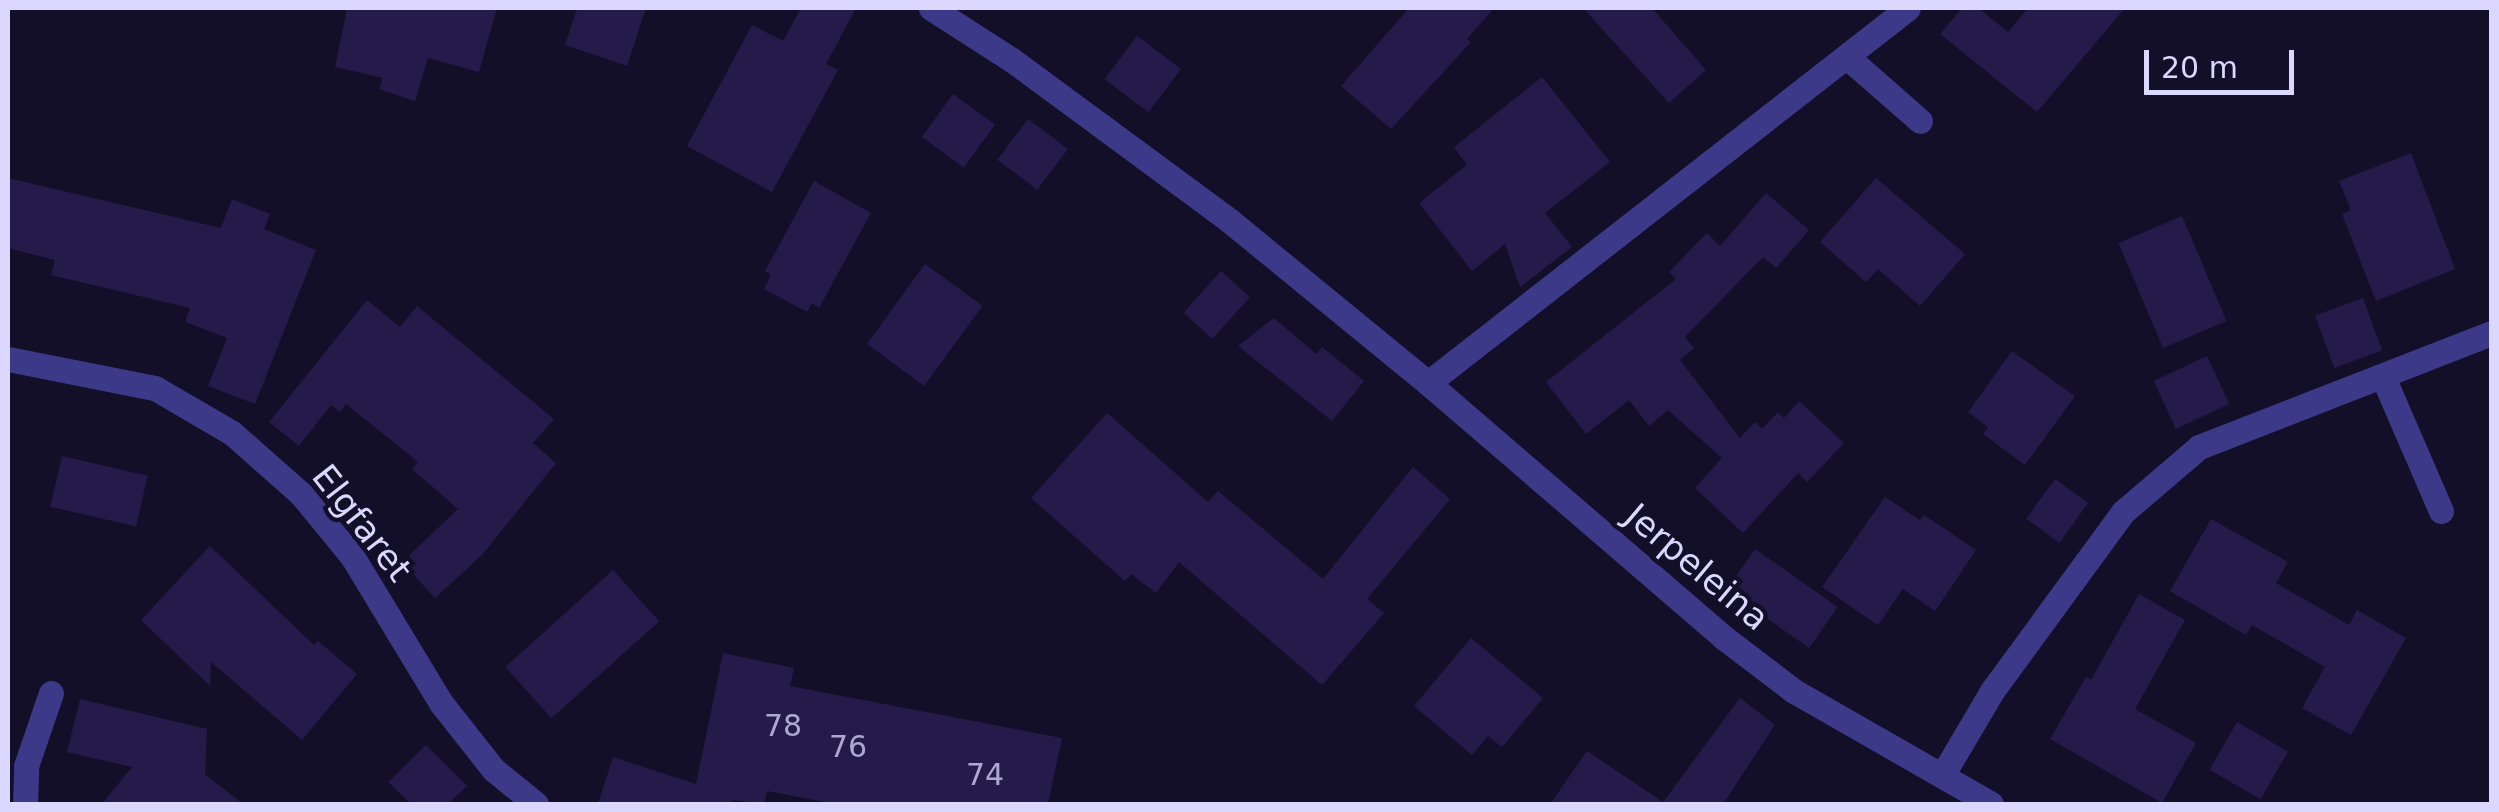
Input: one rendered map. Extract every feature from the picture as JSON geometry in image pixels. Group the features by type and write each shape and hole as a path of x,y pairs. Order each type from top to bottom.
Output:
{"street":[{"name":"Jerpeleina","path":"931,8 1012,60 1230,221 1780,680 1990,804"},
{"path":"1428,383 1908,8"},
{"path":"1847,58 1920,121"},
{"path":"1943,774 1992,691 2123,512 2199,447 2492,333"},
{"name":"Elgfaret","path":"9,365 155,388 232,433 302,494 352,556 441,704 494,770 536,804"},
{"path":"2383,376 2441,512"},
{"path":"25,804 17,762 51,693"}],"building":[{"path":"347,8 497,8 479,72 428,58 415,101 379,89 383,78 335,67"},
{"path":"577,8 646,8 627,66 565,45"},
{"path":"801,8 856,8 826,64 838,70 772,192 687,146 752,25 783,41"},
{"path":"1409,8 1494,8 1467,39 1471,42 1391,129 1341,86"},
{"path":"1583,8 1652,8 1706,70 1669,103"},
{"path":"1962,8 1978,8 2008,32 2028,8 2125,8 2037,112 1940,34"},
{"path":"1137,36 1181,69 1148,112 1105,79"},
{"path":"1542,77 1610,162 1545,213 1572,247 1520,287 1505,244 1472,271 1419,203 1467,165 1454,147"},
{"path":"953,94 995,125 964,167 922,137"},
{"path":"1028,119 1068,149 1037,190 997,160"},
{"path":"2411,153 2455,269 2376,301 2342,214 2351,210 2339,181"},
{"path":"8,178 221,228 232,199 270,214 264,229 316,250 255,404 208,386 227,338 185,322 190,308 51,275 55,260 8,248"},
{"path":"1876,178 1965,254 1920,306 1878,269 1866,282 1820,242"},
{"path":"814,181 871,213 819,308 812,303 807,312 764,289 771,275 765,271"},
{"path":"1766,193 1809,230 1776,268 1763,257 1685,337 1694,348 1680,360 1740,438 1755,422 1762,429 1778,412 1784,418 1799,401 1844,443 1807,482 1798,473 1743,533 1695,488 1722,458 1668,410 1649,426 1629,400 1586,434 1546,382 1676,279 1669,272 1707,233 1720,246"},
{"path":"2182,216 2227,321 2163,348 2118,243"},
{"path":"925,264 982,306 924,386 867,344"},
{"path":"1221,271 1250,297 1213,339 1184,313"},
{"path":"2363,298 2382,351 2334,368 2315,315"},
{"path":"367,300 400,327 417,306 554,419 533,443 556,463 482,555 435,598 402,562 458,509 412,469 418,462 346,404 340,412 331,405 299,446 269,422"},
{"path":"1274,318 1316,354 1322,347 1364,381 1332,421 1238,346"},
{"path":"2012,351 2075,396 2025,465 1983,434 1988,427 1968,412"},
{"path":"2207,356 2229,404 2176,429 2154,381"},
{"path":"1107,413 1208,502 1218,491 1323,579 1413,467 1450,499 1367,599 1384,613 1322,685 1179,562 1156,593 1131,574 1125,581 1031,498"},
{"path":"62,456 148,476 136,526 50,507"},
{"path":"2055,479 2088,503 2059,543 2026,519"},
{"path":"1885,497 1920,520 1924,515 1976,550 1935,611 1903,589 1878,625 1822,587"},
{"path":"2211,519 2288,562 2276,583 2349,625 2357,610 2406,638 2351,735 2302,708 2325,667 2252,625 2246,635 2170,591"},
{"path":"210,546 314,645 318,641 357,674 302,740 211,662 210,686 141,620"},
{"path":"1755,549 1838,607 1809,648 1726,590"},
{"path":"613,570 659,621 551,718 505,667"},
{"path":"2139,594 2185,620 2135,709 2196,743 2162,803 2050,739 2086,677 2091,680"},
{"path":"1471,638 1543,698 1502,747 1488,736 1472,755 1414,706"},
{"path":"723,653 794,668 790,686 1062,738 1048,804 835,804 767,791 764,804 732,800 732,804 598,804 613,757 696,784"},
{"path":"1740,698 1775,725 1723,804 1550,804 1587,751 1663,802"},
{"path":"80,699 207,729 205,774 243,804 102,804 132,767 67,752"},
{"path":"2237,722 2288,751 2261,799 2210,770"},
{"path":"426,745 467,786 448,804 411,804 388,782"}]}
